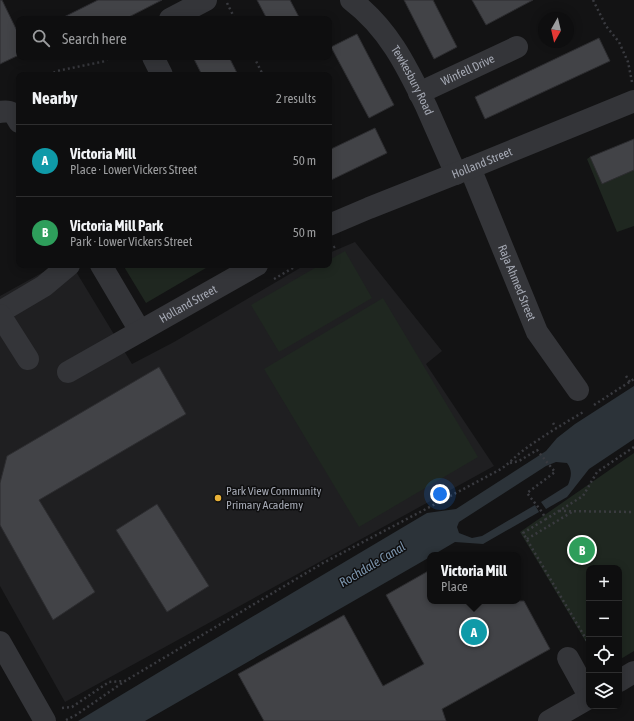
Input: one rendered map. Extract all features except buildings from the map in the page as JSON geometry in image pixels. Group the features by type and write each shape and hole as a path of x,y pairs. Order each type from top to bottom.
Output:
{"street":[{"path":"176,16 206,0"},
{"name":"Tewkesbury Road","path":"350,0 364,10 377,23 400,55 419,93 463,171"},
{"name":"Winfell Drive","path":"419,93 517,47"},
{"path":"154,60 160,72"},
{"name":"Holland Street","path":"332,224 634,101"},
{"path":"0,112 8,111 16,117"},
{"name":"Raja Ahmed Street","path":"463,171 537,332 578,390"},
{"path":"28,359 0,314 44,286 65,268"},
{"path":"103,268 140,331"},
{"name":"Holland Street","path":"68,372 252,268"},
{"path":"0,642 42,716"},
{"path":"568,658 586,691"},
{"path":"622,679 634,672"},
{"path":"549,721 586,699"}],"path":[{"path":"226,0 234,16"},
{"path":"593,0 606,26 619,42 628,62 632,82 634,83"},
{"path":"55,72 106,60"},
{"path":"256,60 262,72"},
{"path":"626,376 630,382"},
{"path":"65,721 125,681 323,563 509,463 521,452 556,428 634,379"},
{"path":"553,423 556,428"},
{"path":"586,639 523,533 583,496 597,472 634,447"},
{"path":"509,463 519,461 537,450 555,472 527,493 546,519"},
{"path":"559,511 634,512"},
{"path":"526,539 572,511"},
{"path":"42,716 72,707 109,682 125,681"}],"shaded area":[{"path":"626,142 634,160 634,226 617,232 587,159 590,157 602,184 633,170 622,144"},
{"name":"Park View Community Primary Academy","path":"355,242 442,351 426,364 494,466 65,702 0,586 0,296 51,268 74,268 132,364 174,342 300,268 332,268 332,252"},
{"path":"345,251 372,298 279,352 251,305 315,268 332,268 332,258"},
{"path":"125,268 206,268 146,303"},
{"path":"383,298 478,457 359,527 264,369"},
{"path":"634,453 634,651 622,658 622,565 586,565 586,642 520,532"}],"water":[{"name":"Rochdale Canal","path":"634,386 634,439 589,469 567,497 546,509 541,502 568,485 571,477 571,471 567,463 556,462 546,466 459,522 457,527 459,533 472,538 482,536 535,505 539,512 483,544 455,542 438,552 427,552 427,559 145,721 78,721 427,513 456,509 546,451 557,438 575,424"}],"place":[{"name":"Park View Community Primary Academy","path":"218,498"},
{"name":"Victoria Mill Park","path":"582,550"},
{"name":"Victoria Mill","path":"474,632"}]}
